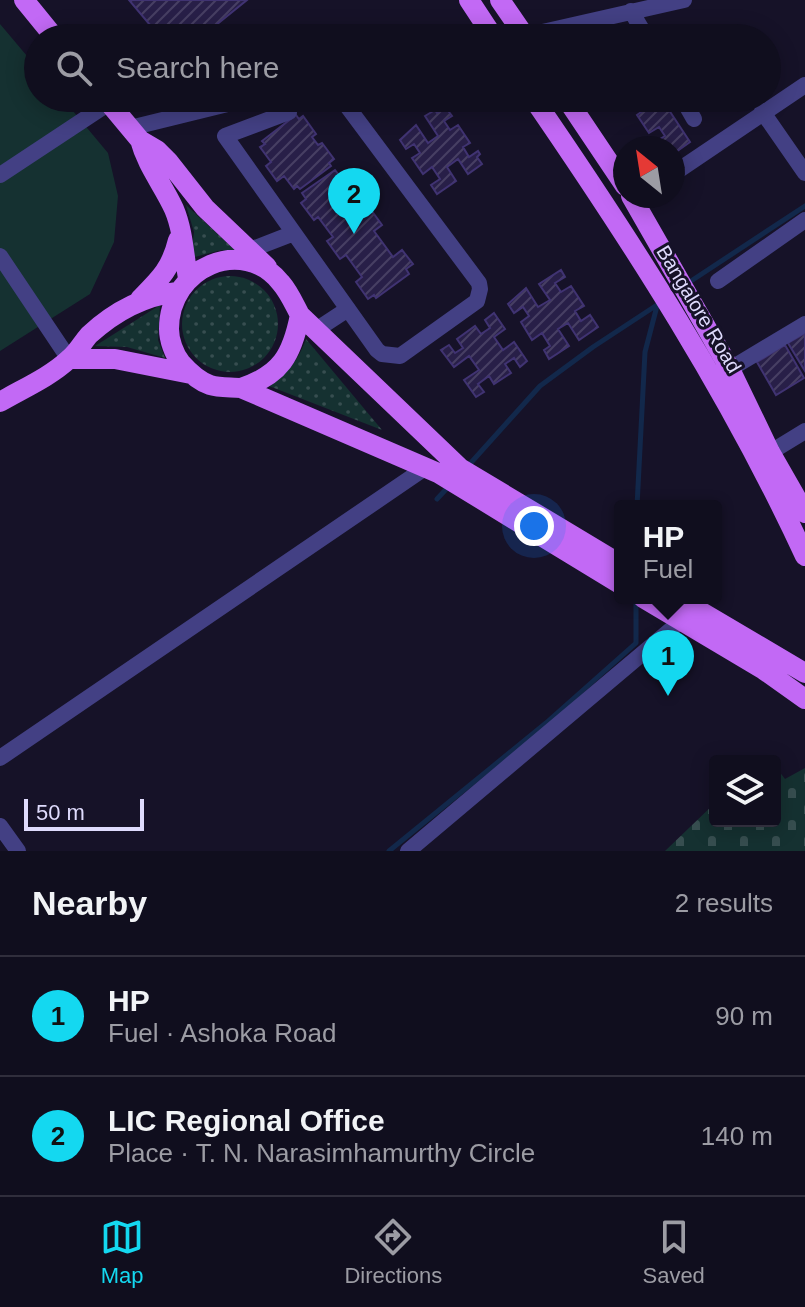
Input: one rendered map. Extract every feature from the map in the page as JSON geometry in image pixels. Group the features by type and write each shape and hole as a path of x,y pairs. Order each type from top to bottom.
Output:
{"main road":[{"path":"24,0 44,24"},
{"path":"469,0 485,24"},
{"path":"500,0 514,24"},
{"path":"117,112 135,134 168,161 205,208 281,282 300,315 460,477 614,580"},
{"name":"Bangalore Road","path":"543,112 612,213 663,274 763,456 797,503 805,556"},
{"name":"Bangalore Road","path":"576,112 613,166"},
{"path":"135,134 146,162 173,208 180,229 183,285 169,313 169,336 177,357 192,375"},
{"name":"Bangalore Road","path":"638,208 663,274"},
{"path":"137,302 164,275 173,260 180,229"},
{"path":"0,402 69,359 104,322 137,302 183,285 208,265 221,261 244,261 265,269 281,282"},
{"path":"241,388 261,381 285,361 300,315"},
{"name":"Bangalore Road","path":"689,318 730,369 763,456"},
{"path":"69,359 115,359 192,375 210,385 241,388 425,468 460,477 614,561"},
{"path":"653,604 764,670 805,699"},
{"path":"688,604 805,673"}],"street":[{"path":"605,0 633,24"},
{"path":"576,24 684,0"},
{"path":"781,100 805,85"},
{"path":"0,175 90,112"},
{"path":"135,134 206,112"},
{"path":"289,112 225,136 377,350 389,356 400,356 477,301 479,283 351,112"},
{"path":"690,112 694,119"},
{"path":"685,166 761,112"},
{"path":"763,112 805,173"},
{"path":"612,213 618,208"},
{"path":"718,281 805,220"},
{"path":"250,250 294,233"},
{"path":"0,256 69,359"},
{"path":"316,330 348,309"},
{"path":"730,369 805,324"},
{"path":"763,456 805,431"},
{"path":"0,758 425,468"},
{"path":"408,851 681,621"},
{"path":"0,826 18,851"}],"green space":[{"path":"0,24 24,52 24,112 74,112 108,153 118,196 114,242 90,294 0,351"},
{"path":"186,205 237,252 221,250 191,258 194,232"},
{"path":"230,276 249,279 264,290 275,305 278,324 275,343 264,358 249,369 230,372 211,369 196,358 185,343 182,324 185,305 196,290 211,279"},
{"path":"160,305 158,340 165,358 127,347 95,346"},
{"path":"306,339 382,430 269,386 292,366"},
{"path":"805,768 805,851 665,851 709,809 709,827 781,827 781,774 785,779"}],"building":[{"path":"129,0 247,0 217,24 149,24"},
{"path":"449,112 452,116 444,121 450,130 458,125 470,143 463,147 469,157 478,151 480,154 477,157 482,164 468,174 458,159 447,167 456,181 437,194 431,185 440,179 432,167 423,174 412,158 420,153 414,144 406,149 400,140 416,125 428,143 438,136 425,116"},
{"path":"641,112 670,112 690,142 685,146 685,136 665,136 659,127 649,133 637,115"},
{"path":"296,115 299,119 303,116 316,134 312,137 318,145 322,143 334,159 329,163 331,166 300,189 297,186 294,189 284,176 277,181 266,166 271,162 260,147 265,144 262,141"},
{"path":"335,170 339,175 343,172 356,189 350,193 366,214 371,210 382,225 374,231 393,257 402,250 413,264 406,269 409,274 376,298 374,295 368,299 356,282 362,277 346,255 340,259 327,241 333,237 318,217 314,220 301,203 306,199 302,193"},
{"path":"561,270 565,277 555,283 561,292 571,286 584,306 575,311 581,321 590,315 598,327 579,340 568,323 558,329 569,346 549,359 544,350 550,346 542,333 532,340 521,322 529,316 523,307 514,313 508,304 526,288 538,307 550,300 539,284"},
{"path":"494,313 505,329 494,337 503,350 514,342 527,361 520,367 514,358 505,364 511,373 494,384 489,376 478,384 484,392 476,397 464,380 479,370 469,356 454,367 441,350 449,345 455,353 463,348 457,339 475,326 481,334 490,328 485,320"},
{"path":"805,333 805,371 788,343"},
{"path":"785,345 804,378 776,395 757,362"}],"waterway":[{"path":"688,283 805,206"},
{"path":"468,466 540,386 660,303"},
{"path":"637,500 645,352 657,306"},
{"path":"437,499 450,485"},
{"path":"389,851 546,723 636,643 636,604"}],"place":[{"name":"LIC Regional Office","path":"354,234"},
{"name":"HP","path":"668,696"}]}
